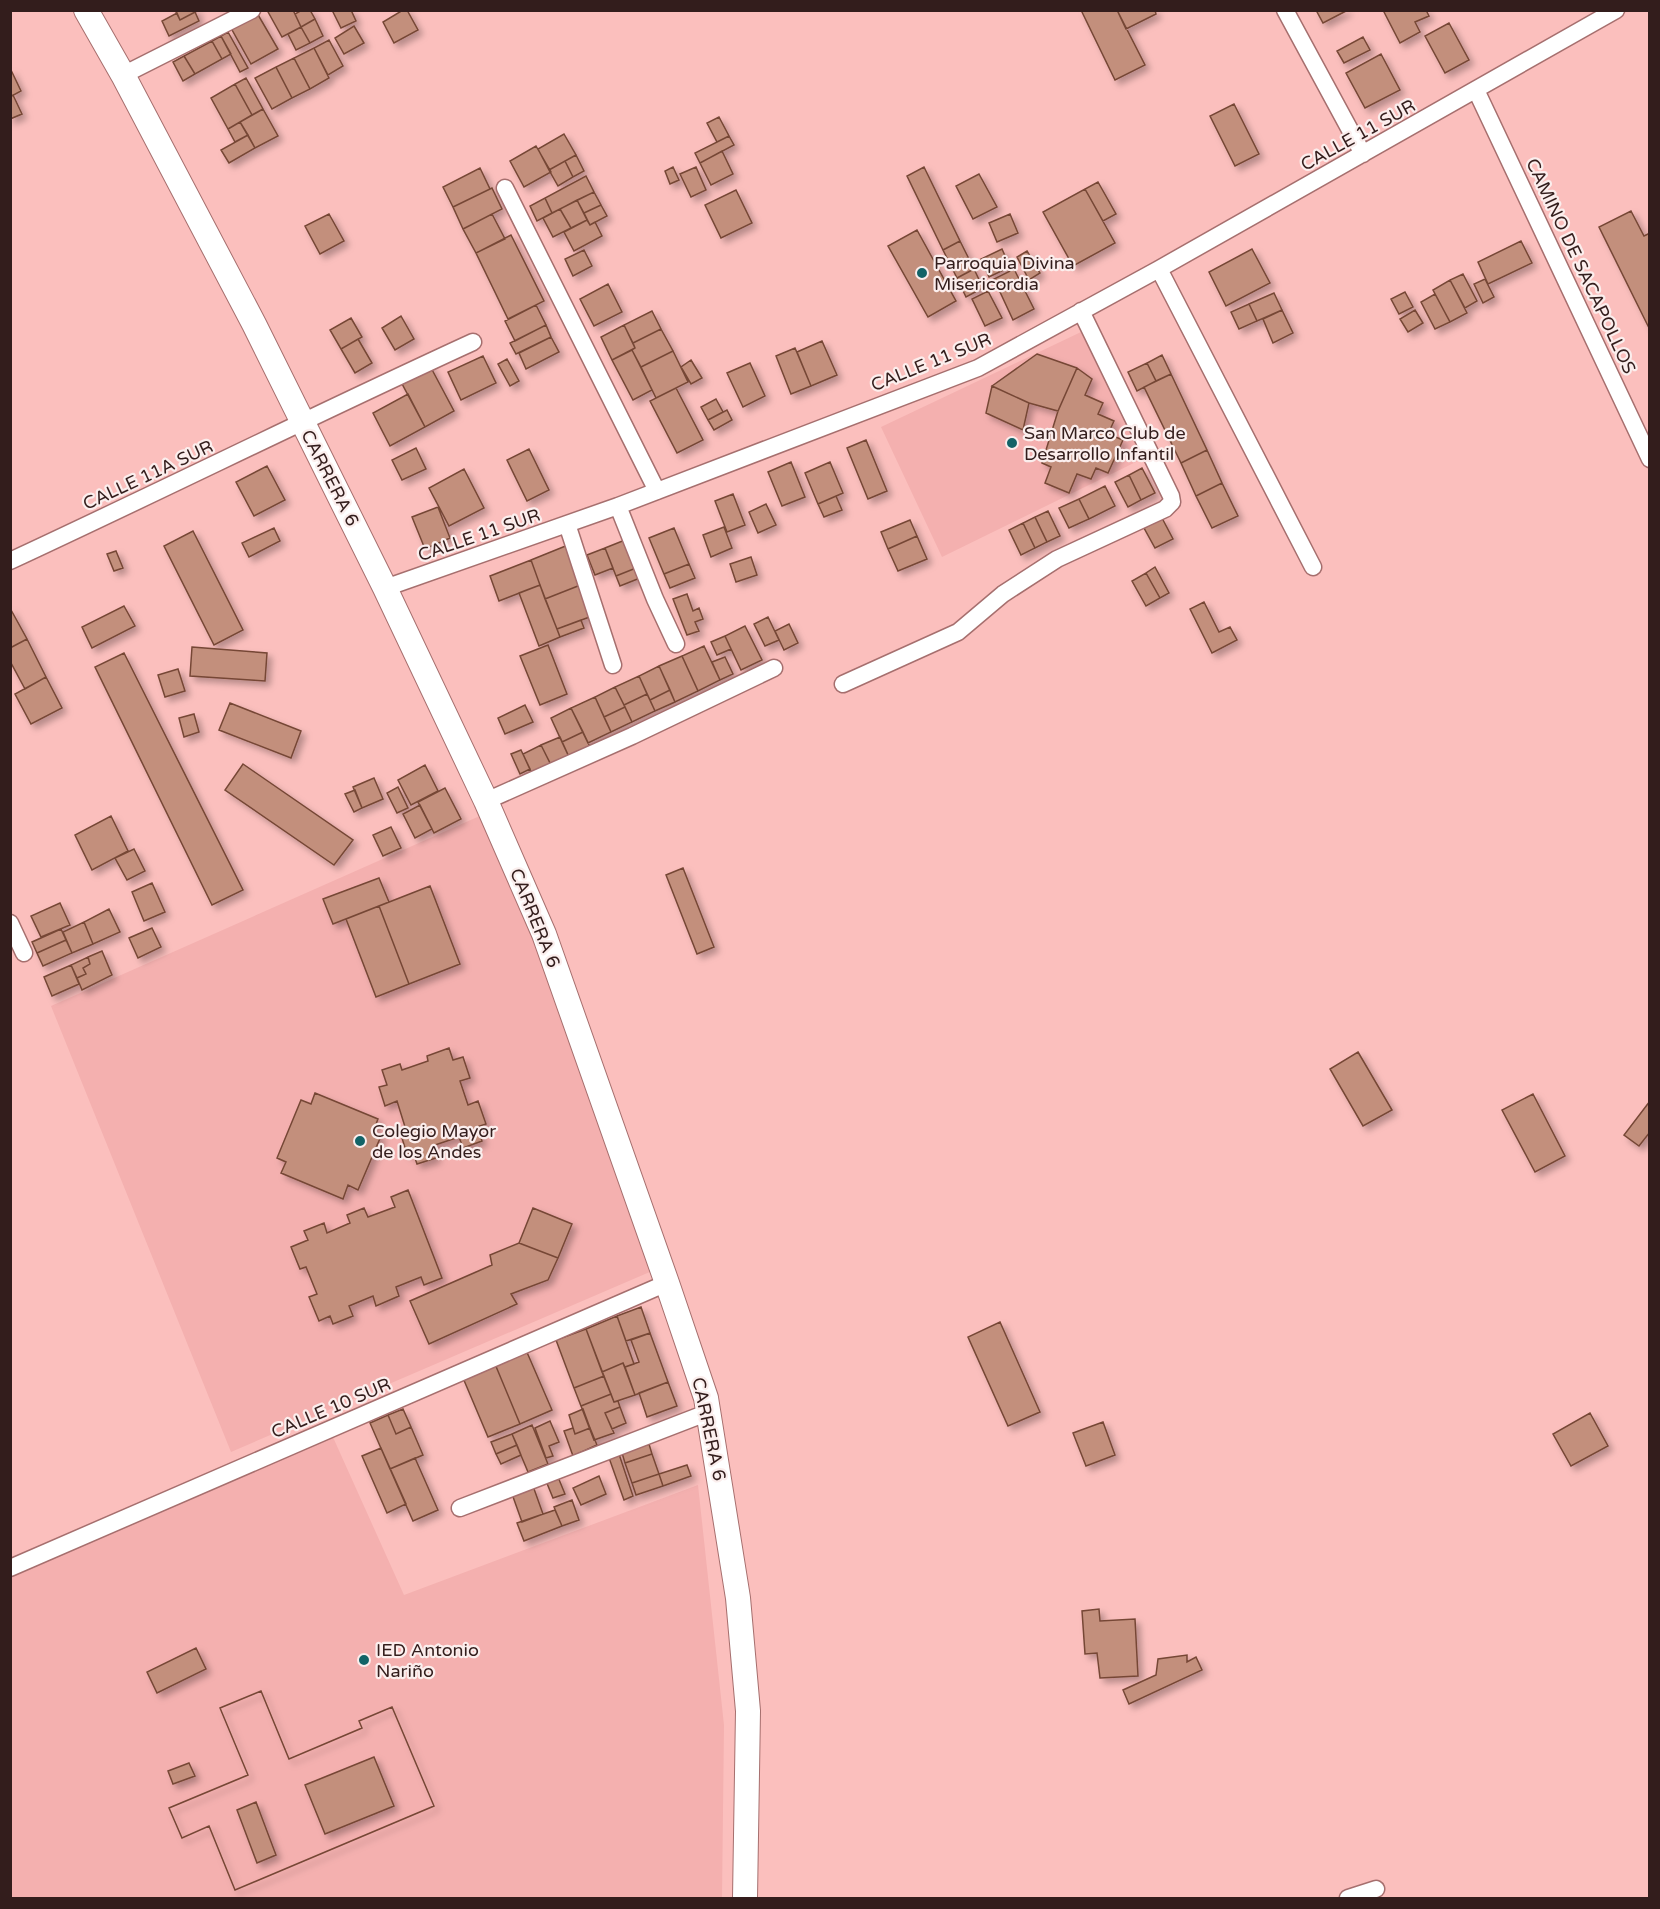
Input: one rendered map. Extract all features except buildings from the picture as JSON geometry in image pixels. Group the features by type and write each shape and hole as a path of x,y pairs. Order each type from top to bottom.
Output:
{"main road":[{"name":"CARRERA 6","path":"86,10 123,75 254,324 385,588 486,801 544,934 667,1283 706,1398 738,1598 748,1711 745,1899"}],"street":[{"path":"123,75 252,10"},
{"path":"1285,10 1363,154"},
{"name":"CALLE 11 SUR","path":"385,588 618,506 978,368 1616,10"},
{"name":"CAMINO DE SACAPOLLOS","path":"1476,90 1650,459"},
{"path":"505,188 657,491"},
{"path":"1158,269 1313,567"},
{"path":"843,684 958,632 1003,594 1057,559 1165,509 1172,502 1081,311"},
{"name":"CALLE 11A SUR","path":"10,561 344,401 473,342"},
{"path":"618,506 655,599 676,644"},
{"path":"567,524 613,665"},
{"path":"486,801 622,741 774,668"},
{"path":"10,923 24,952"},
{"name":"CALLE 10 SUR","path":"10,1568 667,1283"},
{"path":"460,1508 709,1412"},
{"path":"1348,1899 1376,1889"}],"shaded area":[{"name":"San Marco Club de Desarrollo Infantil","path":"1081,332 1142,459 942,557 881,427"},
{"name":"Colegio Mayor de los Andes","path":"482,815 500,853 666,1265 231,1452 51,1006"},
{"name":"IED Antonio Nariño","path":"332,1435 404,1595 698,1485 724,1725 722,1898 11,1898 10,1573"}],"place":[{"name":"Parroquia Divina Misericordia","path":"922,273"},
{"name":"San Marco Club de Desarrollo Infantil","path":"1012,443"},
{"name":"Colegio Mayor de los Andes","path":"360,1141"},
{"name":"IED Antonio Nariño","path":"364,1660"}]}
